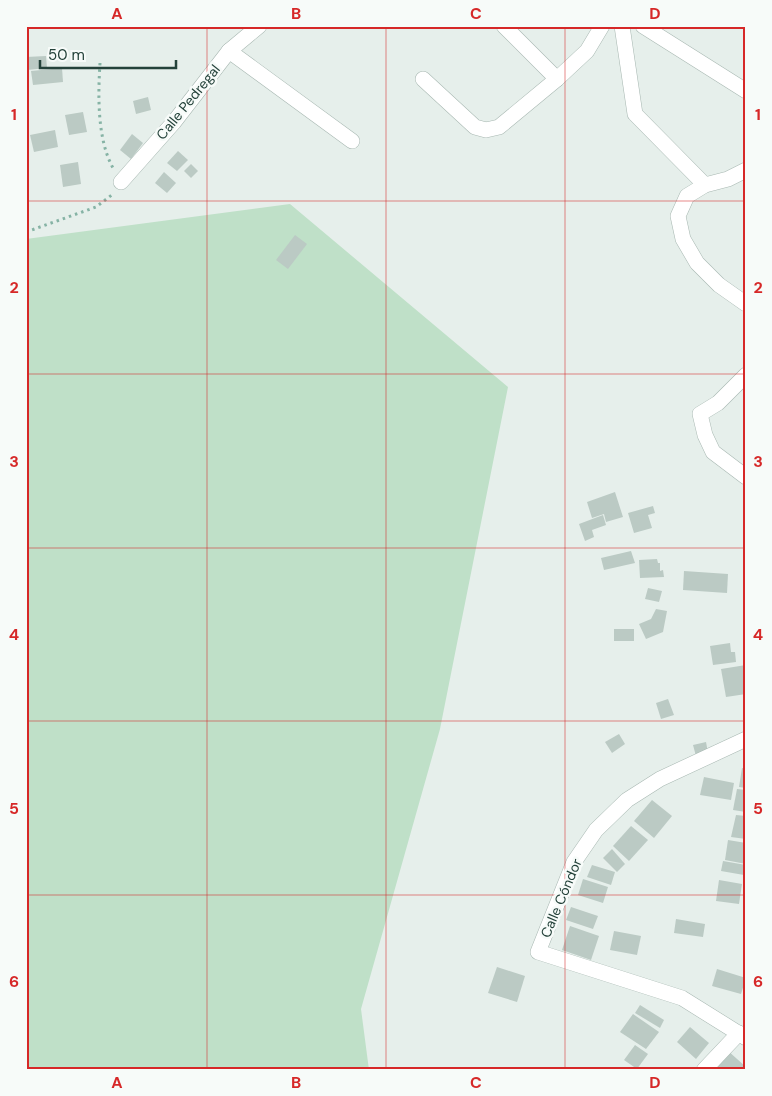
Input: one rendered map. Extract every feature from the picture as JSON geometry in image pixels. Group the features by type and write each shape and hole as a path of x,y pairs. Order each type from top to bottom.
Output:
{"street":[{"name":"Calle Pedregal","path":"121,182 174,122 229,51 259,26"},
{"path":"504,26 557,79"},
{"path":"423,79 476,127 486,130 498,127 557,79 587,51 602,26"},
{"path":"622,26 635,114 705,185"},
{"path":"643,26 746,91"},
{"path":"229,51 352,141"},
{"path":"746,170 705,185 687,196 678,216 683,239 697,262 720,285 746,304"},
{"path":"746,375 718,403 700,414 705,435 713,452 746,477"},
{"name":"Calle Cóndor","path":"742,1035 682,998 538,952 574,862 596,830 627,800 660,779 746,739"},
{"path":"704,1070 742,1035"}],"path":[{"path":"26,232 96,206 112,194 121,182 107,157 98,105 100,63"}],"green space":[{"path":"290,204 508,387 440,729 361,1009 369,1070 26,1070 26,239"}],"building":[{"path":"46,56 47,68 27,70 26,57"},
{"path":"62,68 63,82 33,85 31,71"},
{"path":"148,97 151,110 136,114 133,101"},
{"path":"83,112 87,132 69,135 65,115"},
{"path":"55,130 58,147 34,152 30,135"},
{"path":"132,134 143,143 131,159 120,150"},
{"path":"178,151 188,160 177,171 167,163"},
{"path":"78,162 81,184 63,187 60,165"},
{"path":"191,164 198,171 191,178 184,171"},
{"path":"164,172 176,183 167,193 155,183"},
{"path":"295,235 307,244 288,269 276,260"},
{"path":"615,492 623,517 606,522 604,514 592,518 587,502"},
{"path":"653,506 655,513 648,515 652,528 634,533 628,513"},
{"path":"603,515 606,525 592,530 594,537 585,541 579,524"},
{"path":"631,551 635,563 604,570 601,558"},
{"path":"657,559 658,563 660,563 660,571 663,570 664,577 640,578 639,560"},
{"path":"684,571 728,574 727,593 683,590"},
{"path":"648,588 662,591 659,602 645,599"},
{"path":"656,609 667,611 663,632 646,639 639,624 651,619"},
{"path":"614,629 634,629 634,641 614,641"},
{"path":"730,643 731,652 735,652 736,662 713,665 710,646"},
{"path":"746,665 746,694 726,697 721,669"},
{"path":"668,699 674,715 661,719 656,703"},
{"path":"619,734 625,744 612,753 605,742"},
{"path":"706,742 708,753 696,756 693,745"},
{"path":"742,768 746,769 746,788 739,787"},
{"path":"704,777 734,783 731,800 700,795"},
{"path":"737,789 746,790 746,812 733,810"},
{"path":"652,800 672,816 654,838 634,821"},
{"path":"736,815 746,816 746,839 731,837"},
{"path":"631,826 648,840 629,861 613,846"},
{"path":"728,840 746,843 746,864 725,860"},
{"path":"612,849 625,864 617,872 603,858"},
{"path":"723,861 746,865 744,875 721,871"},
{"path":"592,865 615,872 611,885 587,877"},
{"path":"583,879 608,887 603,903 578,895"},
{"path":"719,880 742,884 739,904 716,901"},
{"path":"571,907 598,916 593,929 566,920"},
{"path":"676,919 705,924 703,937 674,933"},
{"path":"570,926 599,936 591,960 562,950"},
{"path":"614,931 641,936 637,955 610,950"},
{"path":"497,967 525,976 517,1002 488,993"},
{"path":"717,969 746,978 741,994 712,986"},
{"path":"640,1005 664,1020 660,1028 635,1013"},
{"path":"633,1014 659,1032 646,1049 620,1032"},
{"path":"690,1027 709,1043 696,1059 677,1042"},
{"path":"635,1045 648,1054 637,1069 624,1060"},
{"path":"727,1050 746,1067 746,1070 717,1070 713,1066"}]}
